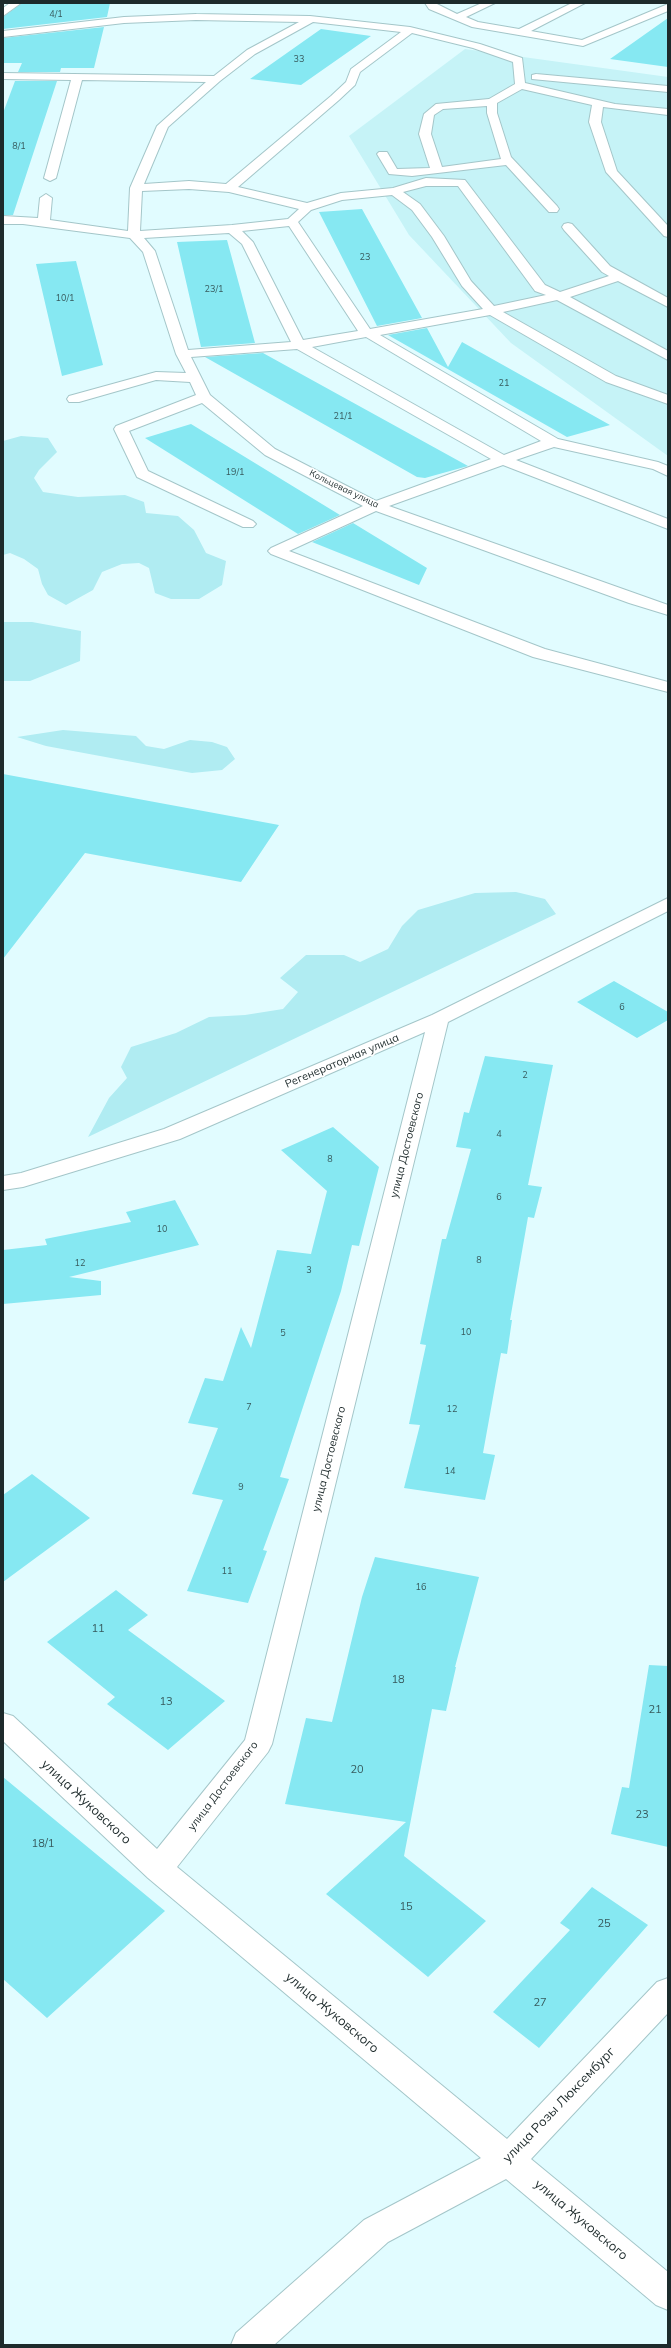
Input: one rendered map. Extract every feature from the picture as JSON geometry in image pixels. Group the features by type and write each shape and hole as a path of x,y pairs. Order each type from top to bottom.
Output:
{"street":[{"path":"3,13 16,3"},
{"path":"430,3 432,7 476,25 583,43 668,7"},
{"path":"456,18 490,3"},
{"path":"521,32 580,3"},
{"path":"3,34 124,20 196,17 310,19 410,30 476,46 518,60 520,80"},
{"path":"134,235 136,188 163,126 216,79 251,52 310,19"},
{"path":"229,188 280,143 335,98 351,83 355,71 410,30"},
{"path":"3,76 216,79"},
{"path":"50,178 77,78"},
{"path":"520,80 615,107 668,112"},
{"path":"437,170 425,134 429,114 440,106 492,102 520,80 668,89"},
{"path":"492,102 492,113 506,158 554,209"},
{"path":"598,103 595,122 612,172 668,233"},
{"path":"382,154 393,172 412,173 474,167 509,161"},
{"path":"3,220 44,222 134,235 232,229 292,222 307,208 340,197 394,191 426,182 461,182 540,288 558,296 668,356"},
{"path":"136,188 189,185 229,188 307,208"},
{"path":"394,191 416,207 438,236 466,283 491,310 537,338 611,379 668,400"},
{"path":"44,222 46,198"},
{"path":"292,222 366,332 553,442 658,466 668,472"},
{"path":"568,227 606,269 618,277 668,303"},
{"path":"232,229 247,242 299,345 504,460 668,524"},
{"name":"Кольцевая улица","path":"134,235 149,251 183,354 204,397 270,452 375,506 635,600 668,610"},
{"path":"183,354 299,345 491,310 558,296 618,277"},
{"path":"74,399 156,376 195,378"},
{"path":"204,397 121,429 142,474 248,524"},
{"path":"553,442 375,506 276,551 539,653 668,687"},
{"name":"Регенераторная улица","path":"3,1183 23,1180 172,1134 439,1019 668,904"},
{"name":"улица Достоевского","path":"158,1869 258,1744 439,1019"},
{"name":"улица Жуковского","path":"3,1724 158,1869 668,2293"},
{"name":"улица Розы Люксембург","path":"248,2345 376,2231 509,2160 668,1992"}],"shaded area":[{"path":"465,49 668,77 668,456 511,343 409,235 349,136"},
{"path":"21,436 48,438 57,452 39,470 34,478 43,492 78,497 125,495 144,502 146,513 178,516 194,530 206,553 226,561 222,585 199,599 171,599 155,593 149,568 139,563 122,564 102,572 93,590 66,605 48,595 42,584 38,569 24,559 10,553 3,555 3,441"},
{"path":"3,622 32,622 81,631 80,661 30,681 3,681"},
{"path":"63,730 136,736 146,746 164,749 190,740 212,742 227,747 235,759 222,770 192,773 46,746 17,737"},
{"path":"516,892 545,899 556,914 88,1137 109,1098 127,1078 121,1067 131,1047 176,1033 209,1017 245,1015 283,1009 298,992 280,978 306,955 344,955 360,962 388,949 402,926 418,910 475,893"}],"building":[{"path":"22,3 110,3 107,17 3,29 3,17"},
{"path":"668,18 668,67 610,59"},
{"path":"104,27 94,68 61,68 60,72 18,72 22,63 3,63 3,38"},
{"path":"321,29 371,36 301,85 250,79"},
{"path":"15,81 57,81 13,215 3,215 3,113"},
{"path":"362,209 422,318 377,326 319,212"},
{"path":"227,240 255,343 201,347 177,242"},
{"path":"76,261 103,365 62,376 36,264"},
{"path":"427,328 448,367 462,342 610,425 567,437 388,335"},
{"path":"263,353 468,466 425,478 417,477 205,357"},
{"path":"191,424 340,515 298,534 145,438"},
{"path":"353,523 427,568 419,585 312,542"},
{"path":"3,774 279,825 241,882 85,853 3,959"},
{"path":"614,981 668,1012 668,1020 637,1038 577,1002"},
{"path":"485,1056 553,1065 528,1185 542,1187 534,1218 528,1217 510,1320 512,1320 507,1354 501,1353 483,1453 495,1455 485,1500 404,1488 420,1425 409,1424 426,1345 420,1344 442,1239 446,1239 471,1149 456,1147 464,1112 469,1113"},
{"path":"333,1127 379,1167 359,1246 352,1245 341,1291 280,1477 289,1479 263,1550 267,1551 248,1603 187,1591 223,1500 192,1494 218,1428 188,1423 205,1378 223,1381 241,1327 251,1348 277,1250 311,1254 327,1191 281,1150"},
{"path":"175,1200 199,1245 69,1277 101,1281 101,1295 3,1304 3,1250 47,1245 45,1239 131,1222 126,1212"},
{"path":"32,1474 90,1518 3,1582 3,1495"},
{"path":"375,1557 479,1577 455,1667 446,1711 432,1709 404,1856 486,1921 428,1977 326,1894 406,1822 285,1804 306,1718 332,1722 362,1597"},
{"path":"116,1590 148,1615 128,1630 225,1701 168,1750 107,1704 115,1697 47,1642"},
{"path":"649,1665 668,1666 668,1847 611,1834 622,1787 629,1788"},
{"path":"3,1777 165,1911 47,2018 3,1979"},
{"path":"592,1887 648,1925 539,2048 493,2012 570,1930 560,1923"}]}
